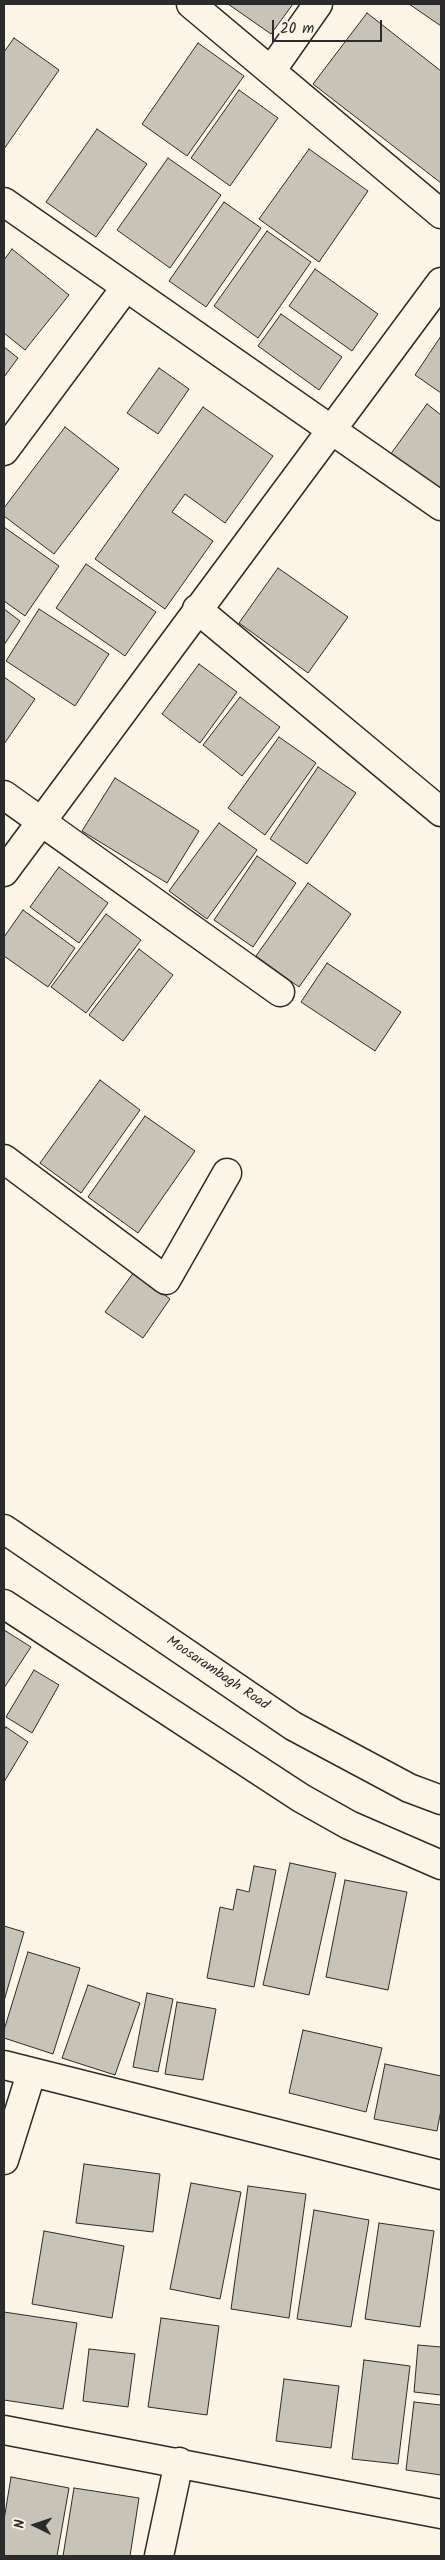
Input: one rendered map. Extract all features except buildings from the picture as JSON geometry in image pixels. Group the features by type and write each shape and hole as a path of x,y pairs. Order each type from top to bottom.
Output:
{"street":[{"path":"191,4 441,214"},
{"path":"271,71 318,4"},
{"path":"4,202 441,506"},
{"path":"4,872 40,820 441,282"},
{"path":"4,451 126,287"},
{"path":"197,609 441,812"},
{"path":"4,795 280,992"},
{"path":"4,1159 166,1280 227,1173"},
{"name":"Moosarambagh Road","path":"4,1529 294,1726 408,1788 441,1800"},
{"path":"4,1604 301,1798 349,1826 441,1865"},
{"path":"4,2065 31,2074 441,2175"},
{"path":"4,2160 31,2074"},
{"path":"4,2430 179,2462 441,2514"},
{"path":"159,2556 179,2462"}]}
